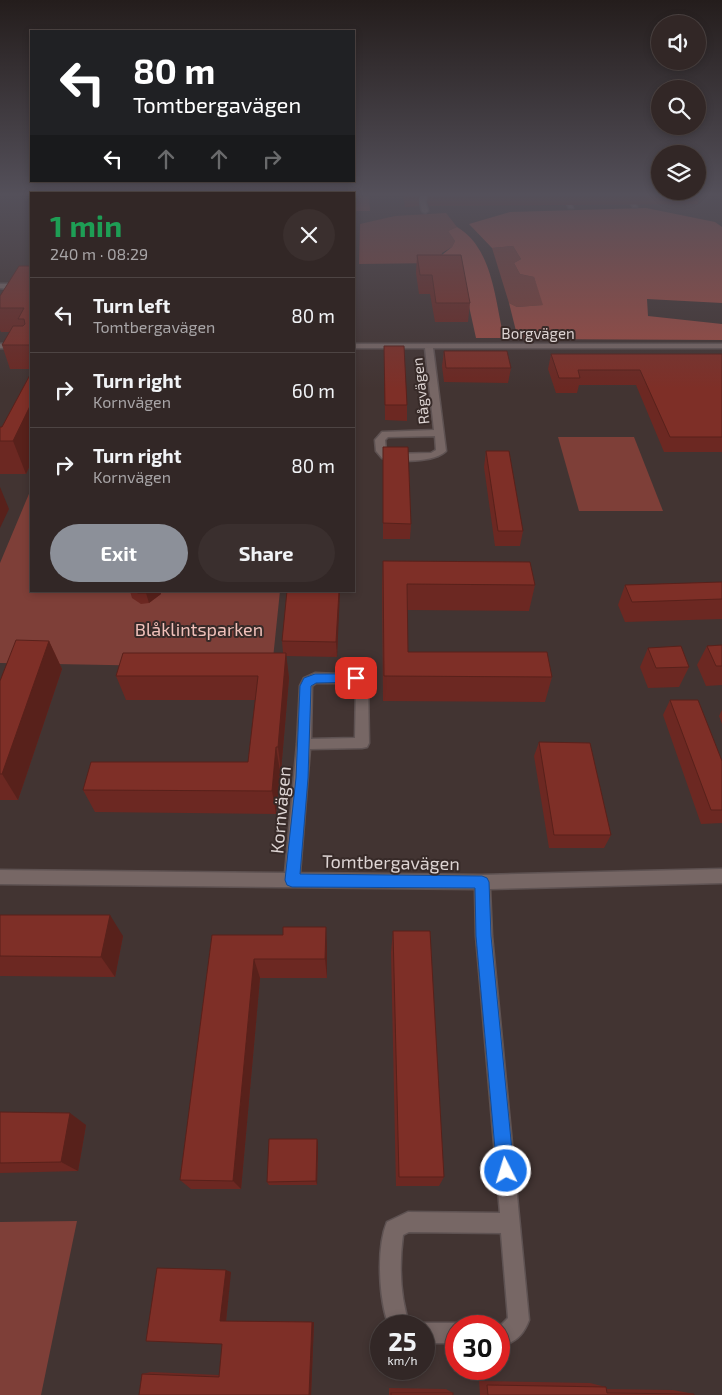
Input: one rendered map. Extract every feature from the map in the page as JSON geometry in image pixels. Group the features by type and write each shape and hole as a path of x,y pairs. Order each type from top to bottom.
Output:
{"street":[{"path":"0,286 11,286 14,288 1,309"},
{"path":"0,346 30,346"},
{"name":"Borgvägen","path":"355,346 722,346"},
{"name":"Rågvägen","path":"429,347 439,433 441,451 438,455 391,457 385,456 381,451 380,440 385,434 439,433"},
{"name":"Kornvägen","path":"292,880 304,744 306,686 308,681 315,678 356,678 362,686 362,743 304,744"},
{"name":"Tomtbergavägen","path":"0,877 482,882 722,876"},
{"path":"482,882 484,936 520,1320 510,1332"},
{"path":"394,1315 392,1304 394,1229 408,1222 510,1223"}],"green space":[{"path":"359,259 441,259 440,263 359,264"},
{"path":"495,259 521,259 514,263 520,274 534,277 544,305 517,307 509,303"},
{"path":"558,437 634,437 663,511 579,511"},
{"name":"Blåklintsparken","path":"30,491 30,592 280,592 272,668 0,663 0,563"},
{"path":"77,1221 41,1395 0,1395 0,1222"}],"shaded area":[{"path":"440,259 484,259 495,292 504,338 476,338 461,270"},
{"path":"521,259 722,259 722,303 647,299 648,316 722,324 722,340 518,339 509,303 517,307 543,305 534,277 520,274 514,263"}],"building":[{"path":"418,259 462,259 470,303 436,303 432,275 420,275"},
{"path":"19,266 30,266 30,345 2,345 13,326 23,326 25,324 24,319 18,319 24,308 0,308 0,296"},
{"path":"384,346 404,346 407,405 385,405"},
{"path":"444,351 507,351 511,368 446,368"},
{"path":"551,354 722,354 722,437 670,437 640,370 578,370 580,378 559,378"},
{"path":"30,375 30,406 13,441 0,441 0,427 2,427"},
{"path":"383,447 408,447 411,524 383,523"},
{"path":"486,451 509,451 523,531 498,531"},
{"path":"383,561 530,562 535,585 407,584 408,652 547,652 552,677 384,676"},
{"path":"722,582 722,599 632,602 625,585"},
{"path":"287,592 339,592 336,642 282,641"},
{"path":"16,640 49,641 2,774 0,774 0,681"},
{"path":"722,645 722,666 716,666 707,646"},
{"path":"681,646 689,667 656,668 648,648"},
{"path":"123,653 286,653 278,747 276,747 272,791 83,790 91,762 248,762 258,676 116,676"},
{"path":"670,700 698,700 722,761 722,810 711,810"},
{"path":"539,742 590,743 611,835 554,835"},
{"path":"0,915 110,915 101,957 0,956"},
{"path":"283,927 326,927 325,959 254,959 233,1181 180,1180 212,935 283,935"},
{"path":"393,931 430,931 444,1177 399,1177"},
{"path":"0,1112 70,1113 61,1162 0,1163"},
{"path":"269,1139 317,1139 316,1181 267,1182"},
{"path":"157,1268 226,1270 220,1321 312,1322 309,1395 139,1395 142,1374 219,1377 222,1344 146,1341"},
{"path":"487,1385 606,1387 607,1393 694,1395 488,1395"},
{"path":"391,1393 453,1393 453,1395 391,1395"}],"route":[{"path":"356,678 315,678 308,681 306,686 302,778 292,880 482,882 484,936 506,1171"}]}
